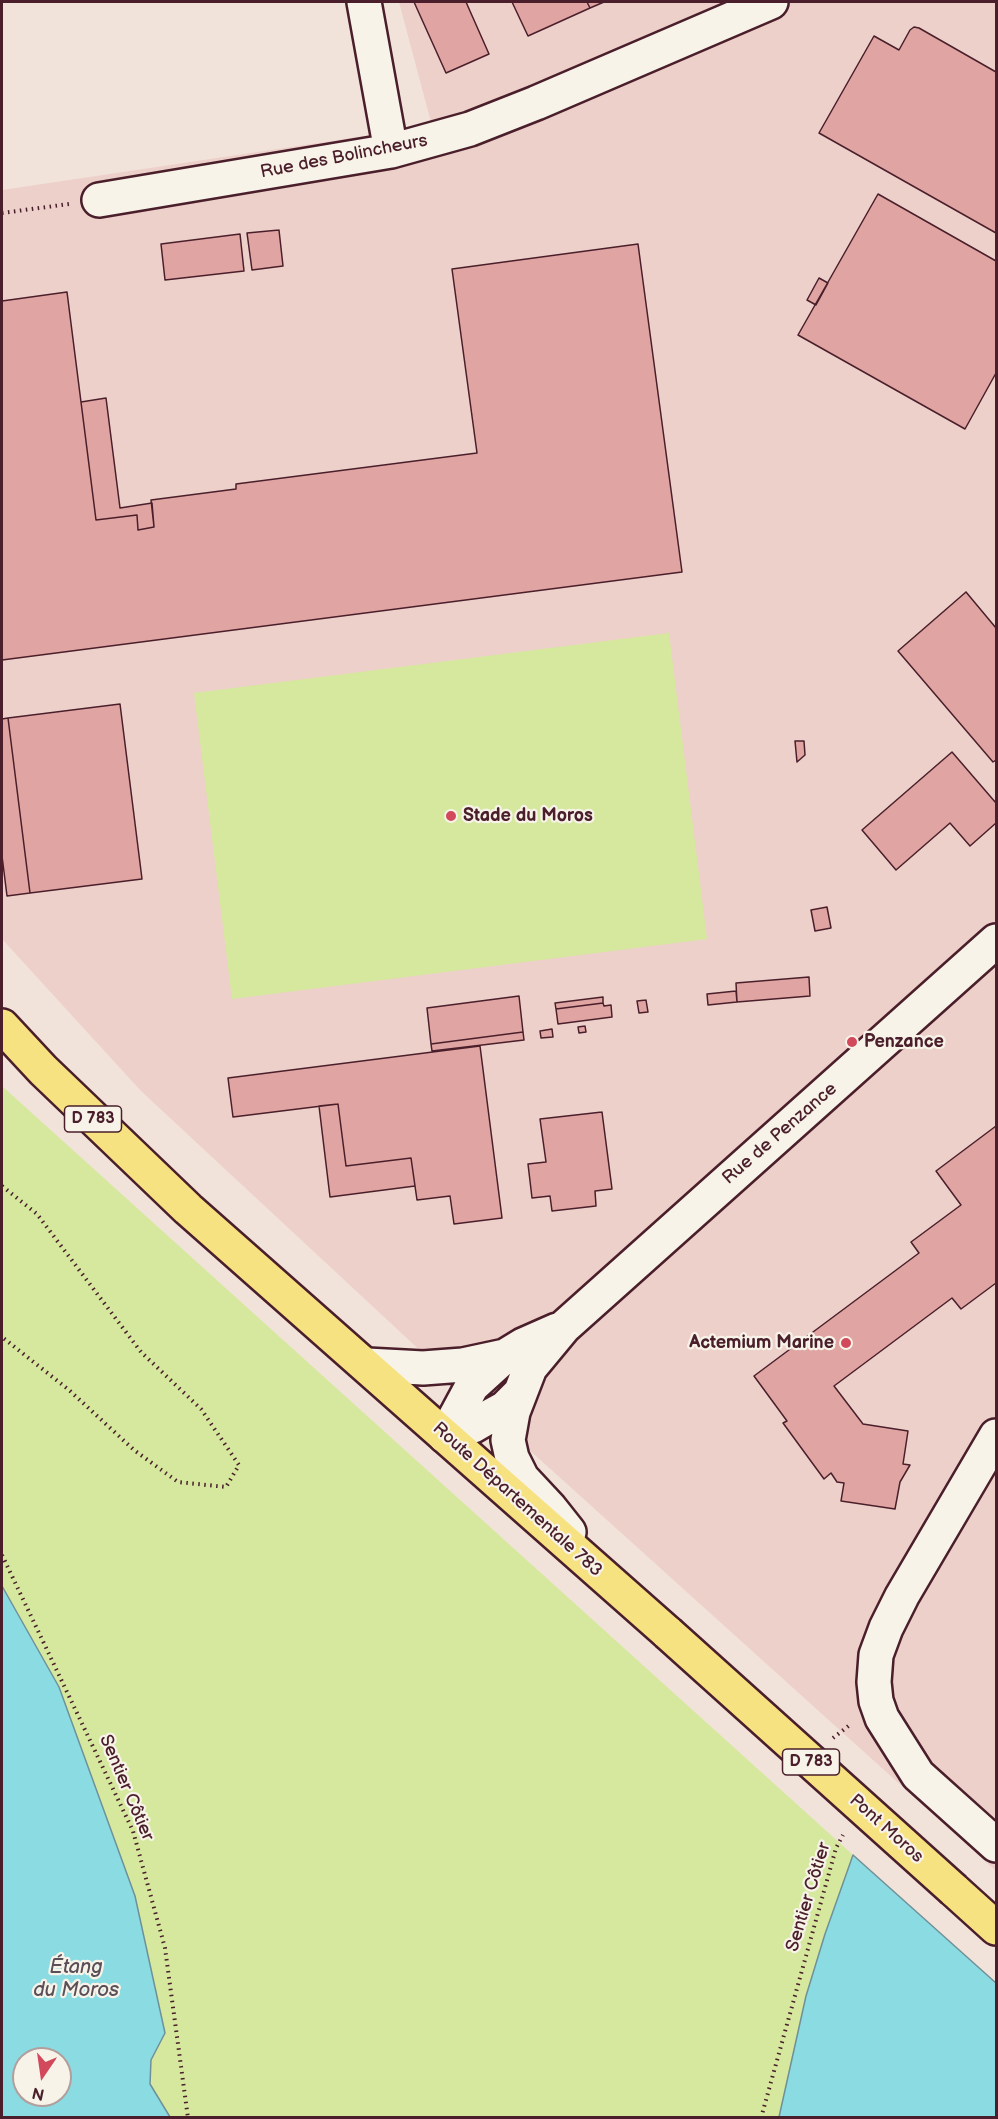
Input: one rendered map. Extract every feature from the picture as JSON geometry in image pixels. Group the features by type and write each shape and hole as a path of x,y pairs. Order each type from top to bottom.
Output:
{"main road":[{"name":"D 783","path":"2,1026 60,1087 188,1209 367,1365"},
{"name":"Route Départementale 783","path":"367,1365 668,1633"},
{"name":"Pont Moros","path":"668,1633 996,1928"}],"street":[{"path":"364,2 392,151"},
{"name":"Rue des Bolincheurs","path":"99,200 392,151 481,124 610,72 771,2"},
{"name":"Rue de Penzance","path":"605,1579 550,1508 522,1478 512,1458 508,1440 513,1412 530,1368 564,1327 944,990 996,941"},
{"name":"Rue de Penzance","path":"367,1365 423,1368 463,1365 505,1356 523,1345 564,1327"},
{"path":"445,1436 472,1386 505,1356"},
{"path":"445,1436 473,1426 505,1408 520,1393"},
{"path":"996,1436 886,1628 878,1646 874,1682 879,1711 918,1775 996,1845"}],"path":[{"path":"2,213 99,200"},
{"path":"2,1186 37,1214 141,1352 201,1409 239,1465 226,1487 178,1482 134,1450 69,1390 2,1337"},
{"name":"Sentier Côtier","path":"2,1555 133,1831 165,1948 188,2118"},
{"path":"831,1741 854,1722 879,1711"},
{"name":"Sentier Côtier","path":"761,2118 836,1848 846,1828"}],"shaded area":[{"path":"399,2 996,2 996,1871 454,1382 141,1091 2,939 2,190 432,126"}],"green space":[{"name":"Stade du Moros","path":"669,633 707,939 232,999 194,693"},
{"path":"2,1086 853,1855 806,1996 779,2117 170,2117 150,2084 151,2060 165,2032 135,1896 59,1687 2,1586"}],"water":[{"name":"Étang du Moros","path":"2,1586 59,1687 135,1896 165,2033 151,2060 150,2084 170,2117 2,2117"},
{"path":"853,1855 996,1983 996,2117 779,2117 806,1996"}],"building":[{"path":"414,2 466,2 489,54 446,73"},
{"path":"512,2 587,2 590,8 528,36"},
{"path":"587,2 604,2 590,8"},
{"path":"914,27 996,72 996,233 819,133 874,36 899,50"},
{"path":"878,194 996,261 996,373 965,429 798,335"},
{"path":"279,230 283,266 252,270 247,233"},
{"path":"240,234 244,271 165,280 161,244"},
{"path":"638,244 682,572 2,660 2,301 67,292 96,520 137,515 138,530 154,527 151,500 236,489 236,484 477,453 452,269"},
{"path":"819,278 828,283 816,305 807,300"},
{"path":"106,398 120,508 152,503 154,527 138,530 137,515 96,520 81,402"},
{"path":"966,592 996,628 996,760 993,762 898,651"},
{"path":"120,704 142,879 30,893 8,718"},
{"path":"8,718 30,893 7,896 2,856 2,719"},
{"path":"795,741 804,741 805,755 797,762"},
{"path":"952,752 996,803 996,823 970,846 950,823 896,870 862,830"},
{"path":"827,907 831,928 815,931 811,910"},
{"path":"809,977 810,996 737,1002 736,983"},
{"path":"736,991 737,1002 708,1005 707,994"},
{"path":"519,996 523,1032 431,1044 427,1008"},
{"path":"603,997 603,1003 556,1009 555,1003"},
{"path":"646,1000 648,1012 639,1013 637,1001"},
{"path":"603,1003 604,1006 611,1005 612,1017 558,1024 556,1009"},
{"path":"585,1026 586,1032 579,1033 578,1027"},
{"path":"552,1029 553,1037 541,1038 540,1031"},
{"path":"523,1032 524,1040 432,1051 431,1044"},
{"path":"480,1046 502,1218 454,1224 450,1196 417,1200 411,1158 346,1166 338,1104 233,1117 228,1078"},
{"path":"338,1104 346,1166 411,1158 415,1186 330,1197 319,1106"},
{"path":"602,1112 612,1189 595,1191 596,1206 552,1211 550,1196 532,1198 528,1164 546,1162 540,1119"},
{"name":"Actemium Marine","path":"996,1126 996,1283 961,1309 952,1298 834,1386 863,1424 908,1431 903,1464 910,1465 900,1482 895,1509 841,1501 844,1483 837,1482 831,1473 824,1479 783,1423 787,1421 754,1376 919,1253 911,1242 961,1205 936,1171"}],"place":[{"name":"Stade du Moros","path":"451,816"},
{"name":"Penzance","path":"852,1042"},
{"name":"Actemium Marine","path":"846,1343"}]}
